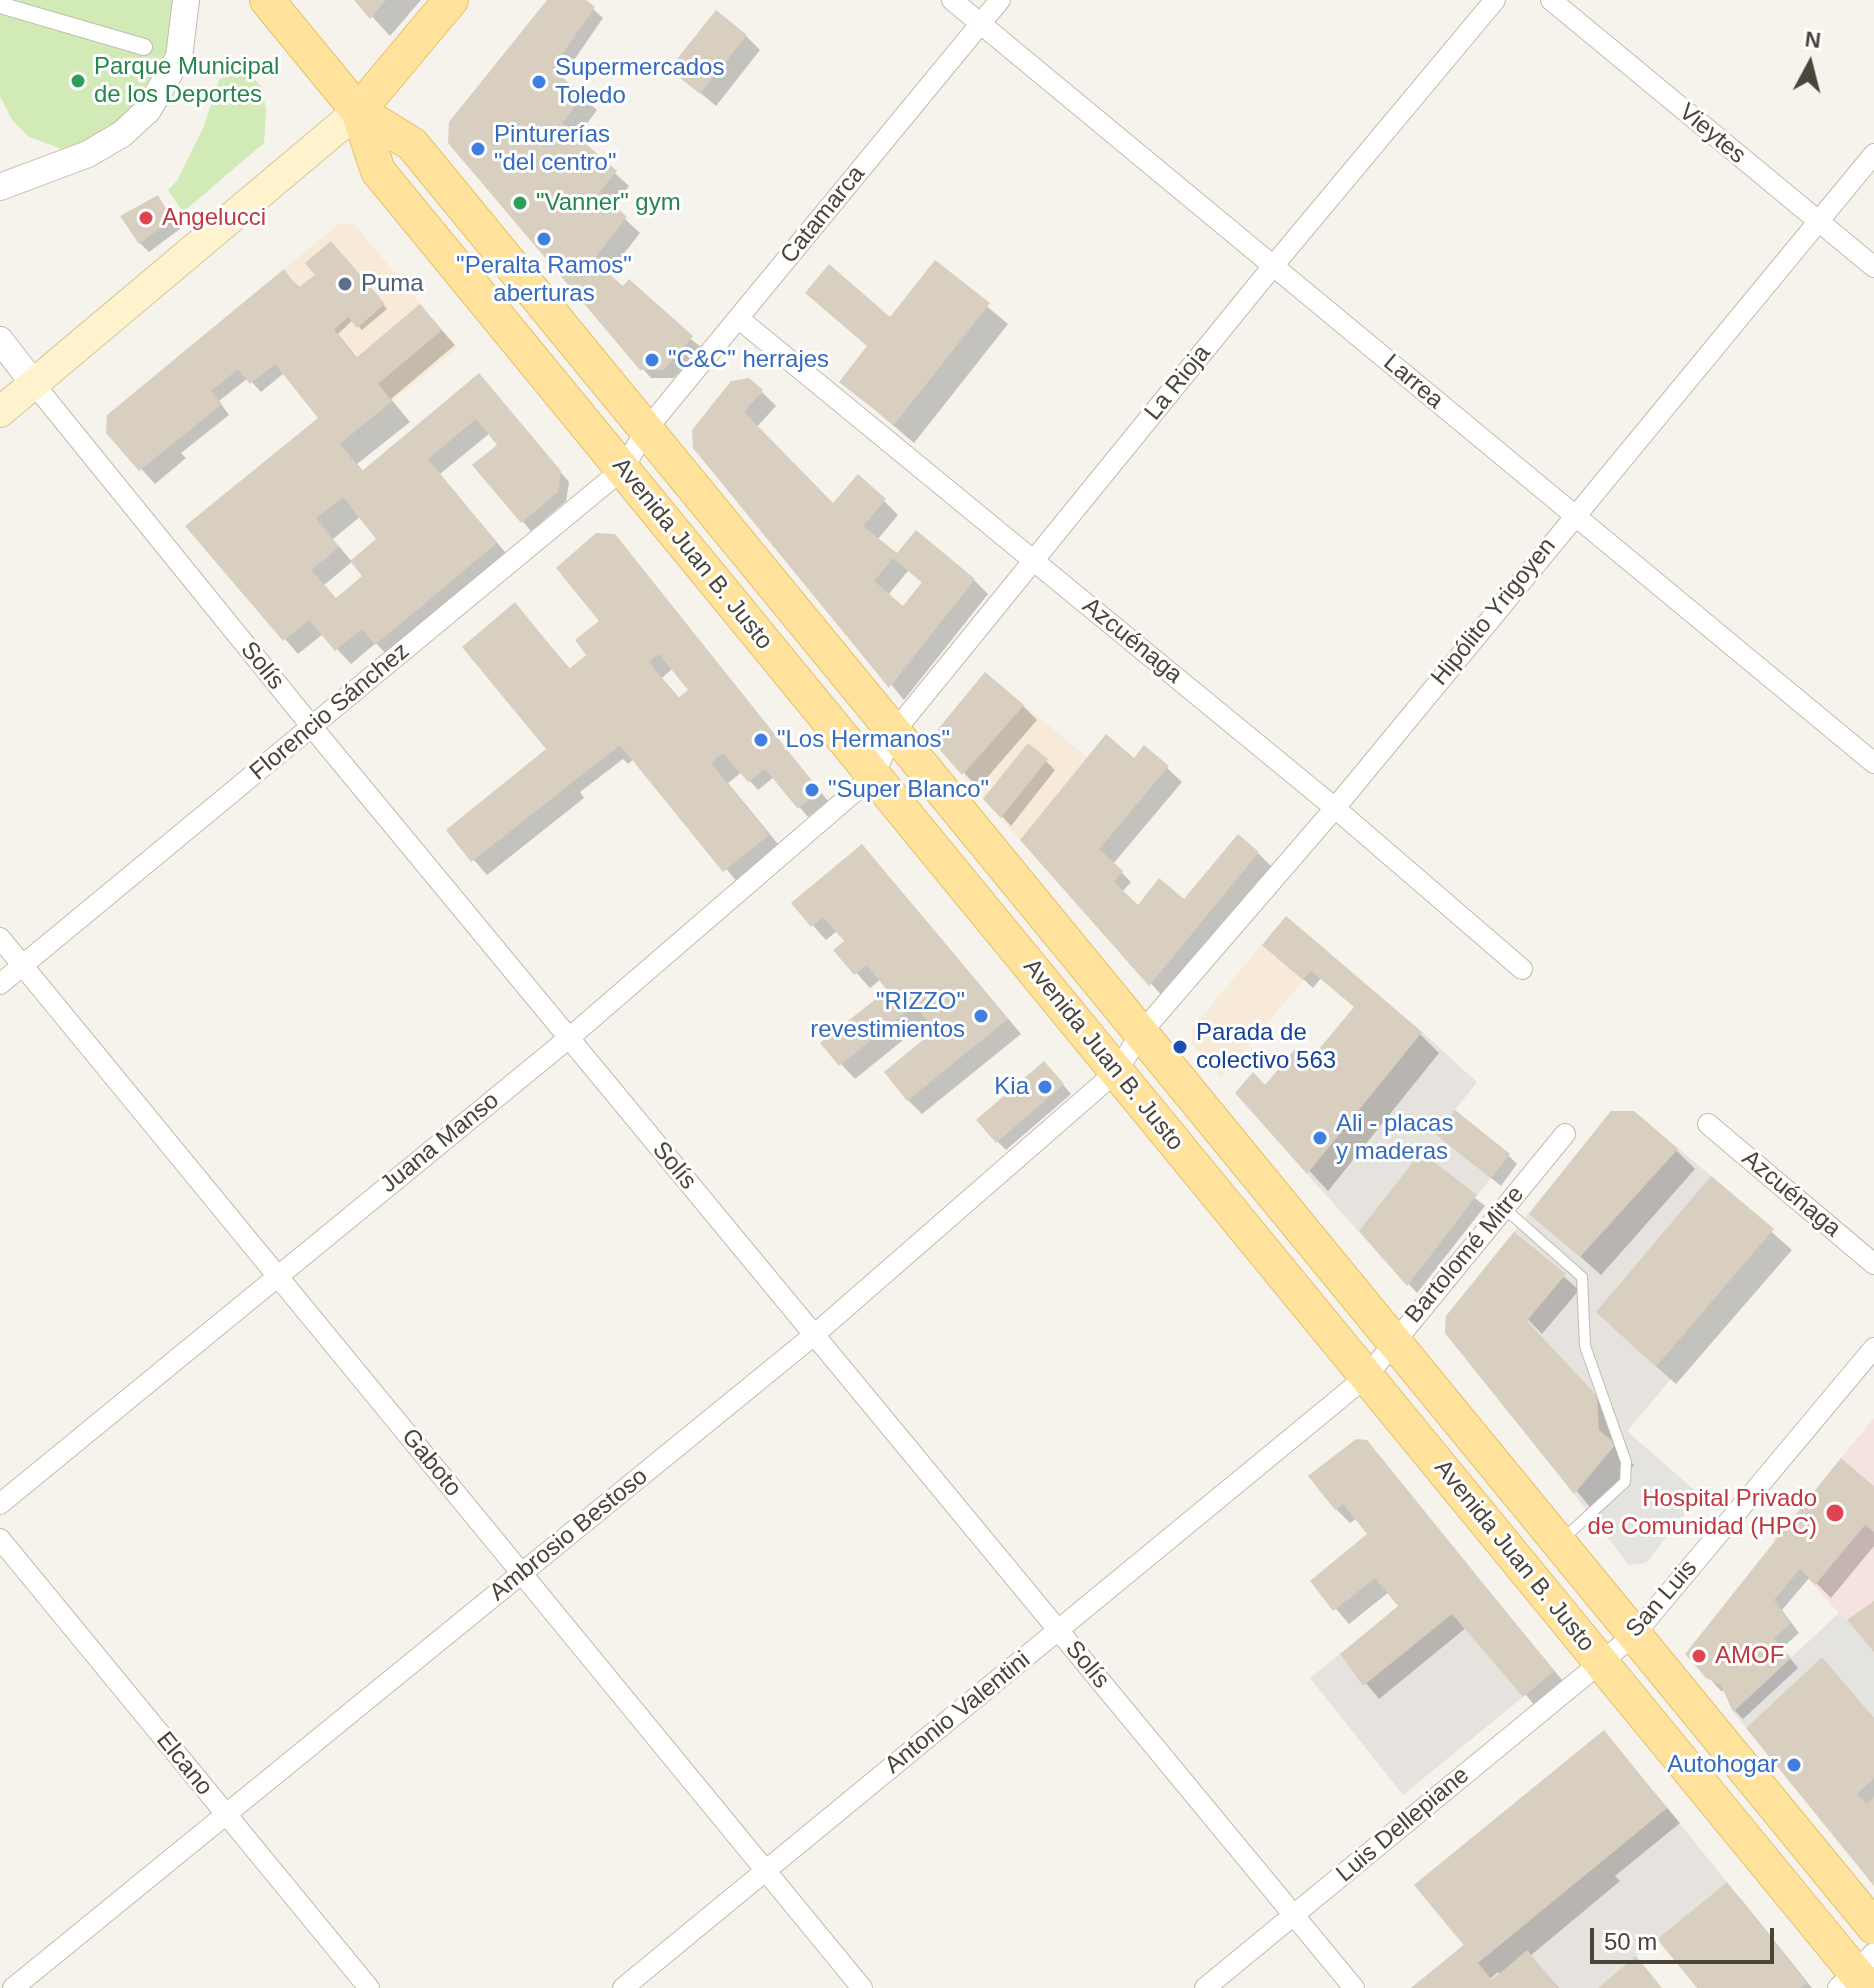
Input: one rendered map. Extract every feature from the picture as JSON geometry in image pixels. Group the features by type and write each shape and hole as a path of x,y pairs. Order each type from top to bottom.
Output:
{"main road":[{"name":"Avenida Juan B. Justo","path":"267,0 358,111 412,144 1874,1927"},
{"path":"0,412 358,111 451,0"},
{"name":"Avenida Juan B. Justo","path":"358,111 378,171 1859,1976"}],"street":[{"path":"0,187 88,154 122,134 148,110 179,57 186,0"},
{"name":"Larrea","path":"952,0 1872,758"},
{"name":"Catamarca","path":"646,430 1000,0"},
{"name":"La Rioja","path":"874,775 894,732 1273,266 1495,0"},
{"name":"Vieytes","path":"1551,0 1874,267"},
{"path":"0,5 144,47"},
{"name":"Hipólito Yrigoyen","path":"1117,1071 1141,1033 1335,808 1574,514 1874,154"},
{"name":"Azcuénaga","path":"738,318 1335,808 1522,969"},
{"name":"Solís","path":"0,340 312,727 1354,1988"},
{"name":"Florencio Sánchez","path":"0,984 623,469 646,430"},
{"name":"Juana Manso","path":"0,1504 569,1038 874,775"},
{"name":"Gaboto","path":"0,938 862,1988"},
{"name":"Ambrosio Bestoso","path":"13,1988 814,1335 1117,1071"},
{"name":"Azcuénaga","path":"1708,1124 1874,1264"},
{"name":"Bartolomé Mitre","path":"1367,1376 1565,1134"},
{"name":"San Luis","path":"1601,1662 1634,1635 1874,1348"},
{"name":"Antonio Valentini","path":"623,1988 1367,1376"},
{"name":"Elcano","path":"0,1539 369,1988"},
{"name":"Luis Dellepiane","path":"1205,1988 1601,1662"}],"lane":[{"path":"1504,1208 1582,1277 1585,1346 1626,1462 1625,1482 1559,1543"}],"shaded area":[{"path":"340,223 354,224 457,348 392,401 284,269"},
{"path":"1024,705 1087,757 1020,840 963,776"},
{"path":"1286,916 1328,951 1221,1078 1192,1044 1192,1028"},
{"path":"1422,1032 1477,1082 1455,1110 1510,1154 1456,1222 1429,1201 1384,1260 1307,1174"},
{"path":"1611,1111 1634,1111 1774,1229 1657,1366 1671,1379 1574,1494 1445,1333 1446,1316"},
{"name":"Hospital Privado de Comunidad (HPC)","path":"1874,1418 1874,1652 1773,1540"},
{"path":"1627,1431 1700,1495 1646,1563 1629,1565 1574,1494"},
{"path":"1840,1612 1874,1652 1874,1718 1822,1657 1746,1728 1733,1712"},
{"path":"1452,1614 1523,1697 1403,1795 1310,1678 1340,1654 1363,1686"},
{"path":"1539,1783 1602,1861 1667,1808 1727,1882 1636,1956 1662,1988 1411,1988 1463,1945 1414,1885"}],"green space":[{"name":"Parque Municipal de los Deportes","path":"0,0 173,0 167,66 133,112 92,141 62,149 29,137 12,120 0,96"},
{"path":"235,68 250,74 262,87 266,111 264,143 183,212 168,190 177,181 204,126 219,80"}],"building":[{"path":"354,0 386,0 370,19"},
{"path":"547,0 586,0 595,7 552,69 584,95 562,123 617,171 599,192 627,217 593,260 623,286 629,279 693,336 664,370 640,370 448,143 449,122"},
{"path":"716,10 747,35 700,94 669,69"},
{"name":"Angelucci","path":"158,195 172,219 139,244 120,216"},
{"path":"331,241 385,304 357,328 348,317 334,330 356,358 420,304 442,330 378,384 392,401 340,444 362,471 479,373 561,471 558,492 521,523 472,465 497,445 476,419 428,459 497,543 375,645 362,629 335,651 309,620 283,641 185,526 318,418 275,364 250,384 238,369 211,391 222,404 139,471 106,433 107,415 284,269 298,288 315,275 305,263","holes":["343,497 376,539 350,561 362,576 336,598 311,570 339,547 316,518"]},
{"path":"935,260 990,303 894,425 839,382 867,346 805,293 829,264 890,317"},
{"path":"749,378 763,390 744,412 833,503 858,474 886,499 863,526 897,553 916,530 975,579 889,688 693,448 692,430 731,381","holes":["893,558 922,582 903,606 874,581"]},
{"path":"596,533 615,534 820,791 798,809 765,769 748,782 723,753 711,763 769,835 723,872 620,745 471,862 446,830 546,749 462,647 515,602 569,669 586,655 575,640 599,621 556,568","holes":["659,654 688,690 678,698 649,662"]},
{"path":"985,672 1024,705 962,775 940,750 938,729"},
{"path":"1106,734 1134,758 1144,745 1169,766 1099,849 1123,871 1114,882 1138,905 1159,878 1184,899 1238,834 1259,852 1149,986 1020,840"},
{"path":"1028,743 1048,759 1001,818 983,799"},
{"path":"862,844 1008,1019 907,1101 884,1072 935,1030 914,1005 839,1066 820,1043 887,990 867,965 854,975 833,950 844,941 823,917 811,927 791,903"},
{"path":"1286,916 1422,1032 1307,1174 1235,1093 1253,1072 1265,1085 1295,1049 1309,1061 1354,1007 1311,971 1303,980 1262,945"},
{"path":"1044,1061 1064,1084 996,1143 976,1120"},
{"path":"1455,1110 1510,1154 1491,1178 1435,1134"},
{"path":"1611,1111 1634,1111 1678,1149 1580,1257 1529,1214"},
{"path":"1421,1152 1477,1195 1407,1286 1359,1231"},
{"path":"1711,1176 1774,1229 1656,1367 1596,1312"},
{"path":"1514,1232 1566,1274 1527,1321 1597,1396 1599,1430 1616,1444 1574,1494 1445,1333 1446,1316"},
{"path":"1356,1439 1367,1440 1554,1671 1523,1697 1452,1614 1363,1686 1340,1654 1398,1606 1375,1578 1333,1611 1310,1581 1367,1534 1343,1504 1335,1510 1308,1476"},
{"path":"1841,1458 1874,1486 1874,1532 1865,1525 1815,1585 1800,1569 1774,1600 1791,1623 1774,1638 1791,1658 1733,1712 1721,1685 1706,1678 1685,1654"},
{"path":"1874,1601 1874,1652 1847,1620"},
{"path":"1822,1657 1874,1718 1874,1778 1857,1794 1866,1804 1874,1797 1874,1886 1746,1728"},
{"path":"1604,1730 1667,1808 1478,1963 1492,1980 1527,1950 1558,1988 1411,1988 1464,1945 1414,1885"},
{"path":"1727,1882 1807,1983 1800,1988 1697,1988 1657,1939"},
{"path":"1636,1956 1662,1988 1598,1988"}],"place":[{"name":"Parque Municipal de los Deportes","path":"78,81"},
{"name":"Supermercados Toledo","path":"539,82"},
{"name":"Pinturerías \"del centro\"","path":"478,149"},
{"name":"\"Vanner\" gym","path":"520,203"},
{"name":"Angelucci","path":"146,218"},
{"name":"\"Peralta Ramos\" aberturas","path":"544,239"},
{"name":"Puma","path":"345,284"},
{"name":"\"C&C\" herrajes","path":"652,360"},
{"name":"\"Los Hermanos\"","path":"761,740"},
{"name":"\"Super Blanco\"","path":"812,790"},
{"name":"\"RIZZO\" revestimientos","path":"981,1016"},
{"name":"Parada de colectivo 563","path":"1180,1047"},
{"name":"Kia","path":"1045,1087"},
{"name":"Ali - placas y maderas","path":"1320,1138"},
{"name":"Hospital Privado de Comunidad (HPC)","path":"1835,1513"},
{"name":"AMOF","path":"1699,1656"},
{"name":"Autohogar","path":"1794,1765"}]}
